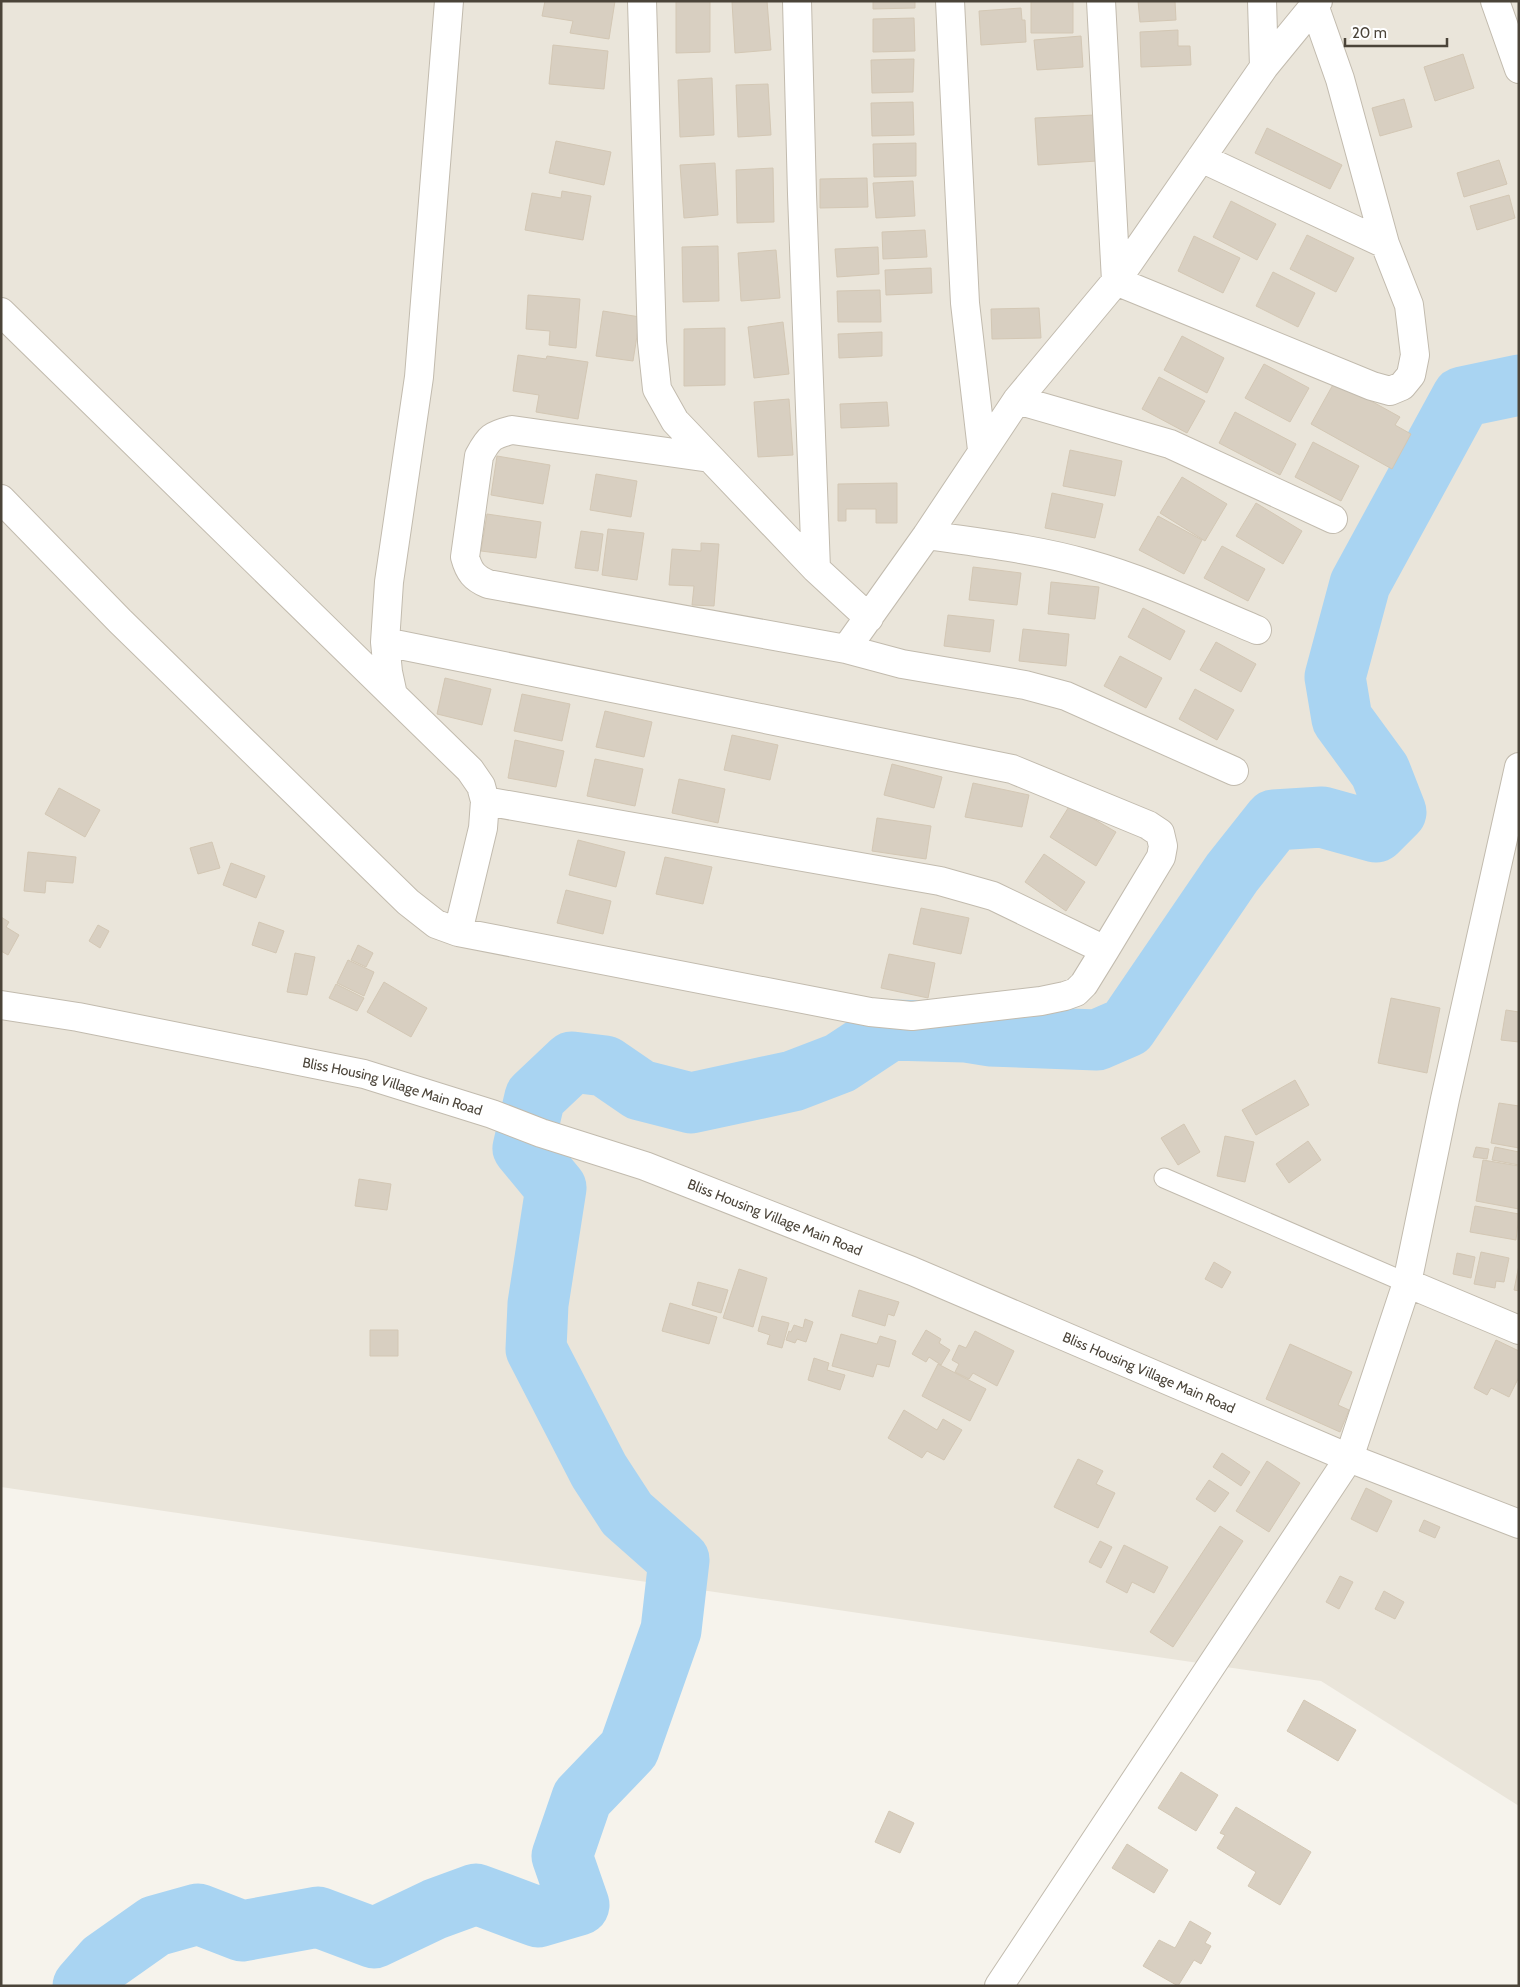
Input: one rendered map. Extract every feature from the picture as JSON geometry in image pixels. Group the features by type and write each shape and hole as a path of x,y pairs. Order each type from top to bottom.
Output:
{"street":[{"path":"393,695 388,672 385,642 389,582 419,377 449,1"},
{"path":"642,1 652,342 657,389 675,421 816,569 869,618"},
{"path":"797,1 816,569"},
{"path":"950,1 965,303 982,450"},
{"path":"1101,1 1116,281"},
{"path":"1262,1 1264,67"},
{"path":"1495,1 1519,69"},
{"path":"846,649 927,535 1017,400 1116,281 1264,67 1316,3"},
{"path":"1116,281 1372,386 1390,391 1402,386 1411,375 1416,355 1409,305 1385,244 1340,79 1316,3"},
{"path":"1201,158 1385,244"},
{"path":"1,312 470,770 482,786 485,802 483,828 458,932"},
{"path":"1017,400 1170,444 1333,519"},
{"path":"710,458 512,430 494,435 486,442 479,456 465,556 468,568 474,578 488,584 846,649 902,664 1025,685 1066,696 1234,771"},
{"path":"1,499 120,621 408,902 436,924 458,932 870,1012 912,1016 1041,1001 1076,992 1084,984 1106,950 1161,857 1163,846 1160,833 1148,825 1012,770 385,642"},
{"path":"927,535 1048,554 1087,564 1118,573 1258,630"},
{"path":"999,1986 1349,1458 1407,1283 1445,1099 1519,767"},
{"path":"485,802 940,881 993,896 1106,950"},
{"name":"Bliss Housing Village Main Road","path":"1,1006 78,1017 364,1074 492,1114 541,1133 645,1166 912,1271 1349,1458 1519,1524"},
{"path":"1407,1283 1519,1330"}],"lane":[{"path":"1164,1178 1407,1283"}],"shaded area":[{"path":"1,1 1519,1 1519,1806 1321,1681 1,1487"}],"building":[{"path":"545,1 615,1 609,39 570,33 573,21 542,16"},
{"path":"676,1 710,1 710,52 676,53"},
{"path":"767,1 771,50 735,53 732,2"},
{"path":"873,1 915,1 915,8 873,9"},
{"path":"1031,1 1073,1 1073,33 1031,33"},
{"path":"1138,1 1175,1 1176,20 1140,22"},
{"path":"1021,8 1022,20 1025,20 1026,42 981,45 979,11"},
{"path":"914,18 915,51 873,52 873,19"},
{"path":"1178,30 1178,46 1190,46 1191,65 1141,67 1140,32"},
{"path":"1081,36 1083,67 1037,70 1034,40"},
{"path":"553,45 608,51 604,89 549,84"},
{"path":"1463,54 1474,88 1435,101 1424,67"},
{"path":"914,59 913,92 872,93 871,60"},
{"path":"712,78 714,135 680,137 678,80"},
{"path":"768,84 771,135 738,137 736,85"},
{"path":"1404,99 1412,127 1380,136 1372,108"},
{"path":"913,102 914,135 872,136 871,103"},
{"path":"1094,115 1097,161 1038,165 1035,118"},
{"path":"1267,128 1342,165 1330,189 1255,153"},
{"path":"556,141 611,152 604,185 549,173"},
{"path":"916,143 916,176 874,177 873,144"},
{"path":"1499,160 1507,184 1464,197 1457,173"},
{"path":"715,163 718,215 684,218 680,165"},
{"path":"773,168 774,222 737,223 736,170"},
{"path":"867,178 868,207 820,208 820,179"},
{"path":"913,181 915,216 876,218 873,183"},
{"path":"562,191 591,196 583,240 525,230 532,193 561,198"},
{"path":"1509,195 1515,218 1477,230 1470,206"},
{"path":"1231,201 1276,224 1257,260 1213,237"},
{"path":"925,230 927,257 883,259 882,232"},
{"path":"1307,235 1354,258 1336,292 1290,269"},
{"path":"1194,236 1240,258 1223,293 1178,271"},
{"path":"718,246 719,301 683,302 682,247"},
{"path":"878,247 879,274 837,277 835,249"},
{"path":"776,250 780,298 741,301 738,253"},
{"path":"931,268 932,293 886,295 885,270"},
{"path":"1273,272 1315,293 1298,327 1256,306"},
{"path":"880,290 881,322 838,322 837,291"},
{"path":"528,295 580,299 576,348 549,345 550,331 526,329"},
{"path":"1039,308 1041,338 992,339 991,309"},
{"path":"603,311 640,317 633,361 596,356"},
{"path":"783,322 789,374 754,378 748,327"},
{"path":"725,328 725,385 684,386 684,329"},
{"path":"882,332 882,356 839,358 838,334"},
{"path":"1182,336 1224,358 1207,393 1164,370"},
{"path":"518,355 546,359 547,356 588,362 578,419 536,412 539,395 513,391"},
{"path":"1264,364 1309,388 1290,422 1245,398"},
{"path":"1159,377 1205,401 1187,433 1142,409"},
{"path":"1335,381 1400,417 1395,425 1411,434 1392,469 1311,424"},
{"path":"789,399 793,455 758,457 754,402"},
{"path":"887,402 889,426 841,428 840,404"},
{"path":"1235,412 1296,444 1280,475 1219,443"},
{"path":"1313,442 1359,466 1341,501 1295,477"},
{"path":"1070,450 1122,461 1115,496 1063,486"},
{"path":"497,456 550,465 543,504 491,495"},
{"path":"596,474 637,481 631,517 590,510"},
{"path":"1182,477 1227,504 1205,541 1160,513"},
{"path":"897,483 897,523 876,523 876,509 846,509 846,521 838,521 838,484"},
{"path":"1052,493 1103,504 1095,538 1045,528"},
{"path":"1256,503 1302,531 1283,564 1236,536"},
{"path":"487,514 541,522 536,558 481,551"},
{"path":"1158,516 1202,540 1184,574 1139,550"},
{"path":"608,529 644,533 637,580 602,575"},
{"path":"581,531 603,534 598,571 575,568"},
{"path":"701,543 719,544 714,606 692,605 694,586 669,585 672,549 701,551"},
{"path":"1222,546 1265,569 1248,601 1204,578"},
{"path":"973,567 1021,573 1017,605 969,600"},
{"path":"1051,582 1099,587 1095,619 1048,614"},
{"path":"1143,608 1185,631 1170,660 1128,637"},
{"path":"948,615 994,620 990,652 944,646"},
{"path":"1023,629 1069,634 1066,666 1019,661"},
{"path":"1216,642 1256,664 1241,692 1200,670"},
{"path":"1120,656 1162,678 1146,708 1104,686"},
{"path":"445,678 491,689 482,725 437,714"},
{"path":"1195,689 1234,710 1217,740 1179,719"},
{"path":"522,694 570,704 562,741 514,731"},
{"path":"605,711 652,722 644,757 596,747"},
{"path":"732,735 778,745 770,780 724,770"},
{"path":"515,740 564,751 556,787 508,778"},
{"path":"595,759 643,769 635,806 587,796"},
{"path":"892,764 942,777 934,808 884,795"},
{"path":"679,779 725,789 718,823 672,813"},
{"path":"973,783 1029,795 1022,827 965,817"},
{"path":"59,788 100,810 85,837 45,814"},
{"path":"1070,805 1116,832 1096,866 1050,837"},
{"path":"877,818 931,826 926,859 872,851"},
{"path":"578,840 625,852 616,887 569,875"},
{"path":"212,842 220,868 198,874 190,848"},
{"path":"28,852 76,857 73,883 46,881 45,893 24,891"},
{"path":"1044,854 1085,882 1066,911 1025,882"},
{"path":"665,857 712,867 703,904 656,894"},
{"path":"231,863 265,876 256,898 223,885"},
{"path":"566,890 611,901 603,934 557,923"},
{"path":"921,908 969,918 961,954 913,944"},
{"path":"1,917 9,922 6,927 19,935 8,955 1,951"},
{"path":"259,922 284,931 276,953 252,945"},
{"path":"98,925 109,931 100,948 89,941"},
{"path":"358,945 373,953 366,967 351,960"},
{"path":"295,953 315,957 307,995 287,992"},
{"path":"889,954 935,963 928,998 881,988"},
{"path":"348,960 374,972 364,996 337,983"},
{"path":"384,982 427,1008 411,1037 367,1012"},
{"path":"336,984 364,998 357,1011 329,998"},
{"path":"1391,998 1440,1008 1427,1073 1378,1063"},
{"path":"1506,1010 1519,1012 1519,1042 1501,1040"},
{"path":"1295,1080 1309,1105 1256,1135 1242,1110"},
{"path":"1499,1103 1519,1106 1519,1148 1491,1143"},
{"path":"1184,1124 1200,1152 1178,1165 1161,1138"},
{"path":"1225,1136 1254,1142 1245,1182 1217,1176"},
{"path":"1308,1141 1321,1160 1289,1183 1276,1164"},
{"path":"1476,1147 1489,1149 1487,1159 1473,1157"},
{"path":"1495,1147 1519,1152 1519,1165 1492,1160"},
{"path":"1483,1160 1519,1166 1519,1209 1476,1201"},
{"path":"359,1179 391,1184 387,1210 355,1206"},
{"path":"1475,1206 1519,1214 1516,1240 1470,1232"},
{"path":"1481,1252 1509,1258 1504,1282 1496,1281 1495,1288 1474,1284"},
{"path":"1457,1253 1475,1257 1471,1278 1453,1274"},
{"path":"1214,1262 1231,1272 1222,1288 1205,1279"},
{"path":"1519,1265 1519,1291 1514,1290"},
{"path":"739,1269 767,1278 753,1327 723,1318"},
{"path":"698,1282 728,1290 721,1313 692,1305"},
{"path":"859,1290 899,1302 894,1316 888,1314 885,1326 852,1316"},
{"path":"670,1303 717,1317 709,1344 662,1331"},
{"path":"762,1316 789,1323 782,1348 767,1344 770,1335 758,1331"},
{"path":"805,1319 813,1322 806,1342 797,1339 795,1343 786,1340 789,1331 791,1332 794,1325 803,1328"},
{"path":"370,1330 398,1330 398,1356 370,1356"},
{"path":"926,1330 941,1339 939,1343 950,1350 941,1365 929,1357 926,1362 912,1354"},
{"path":"975,1331 1014,1351 997,1386 973,1373 969,1379 955,1372 959,1364 952,1360 959,1345 966,1348"},
{"path":"841,1334 877,1344 880,1336 896,1341 889,1367 877,1364 873,1377 832,1366"},
{"path":"1496,1340 1519,1351 1519,1377 1509,1397 1491,1388 1487,1395 1474,1388"},
{"path":"1290,1344 1352,1372 1338,1405 1349,1410 1340,1432 1266,1399"},
{"path":"814,1358 829,1363 827,1370 845,1375 840,1390 808,1380"},
{"path":"938,1364 986,1389 970,1421 922,1396"},
{"path":"904,1410 937,1430 943,1419 962,1430 944,1460 927,1451 922,1458 888,1438"},
{"path":"1222,1453 1250,1472 1241,1486 1213,1467"},
{"path":"1078,1459 1103,1471 1096,1484 1115,1493 1098,1528 1054,1507"},
{"path":"1267,1461 1300,1483 1269,1532 1236,1511"},
{"path":"1209,1480 1229,1493 1215,1512 1196,1499"},
{"path":"1366,1488 1392,1501 1377,1532 1351,1519"},
{"path":"1424,1520 1440,1527 1435,1538 1419,1531"},
{"path":"1220,1526 1243,1541 1173,1647 1150,1632"},
{"path":"1100,1541 1112,1547 1101,1568 1089,1562"},
{"path":"1124,1545 1168,1567 1154,1593 1132,1582 1127,1593 1106,1582"},
{"path":"1340,1576 1353,1582 1339,1609 1326,1602"},
{"path":"1384,1591 1404,1602 1395,1619 1375,1609"},
{"path":"1304,1700 1356,1730 1338,1761 1287,1731"},
{"path":"1181,1772 1218,1795 1196,1831 1158,1808"},
{"path":"1236,1807 1311,1852 1280,1905 1248,1886 1256,1872 1217,1848 1225,1835 1220,1833"},
{"path":"889,1811 914,1823 900,1853 875,1842"},
{"path":"1127,1844 1168,1870 1154,1893 1112,1868"},
{"path":"1190,1921 1211,1933 1205,1943 1211,1946 1201,1964 1194,1960 1178,1986 1143,1966 1159,1940 1175,1948"}],"waterway":[{"path":"83,1986 104,1962 155,1926 198,1914 242,1931 318,1917 374,1938 435,1909 476,1894 538,1917 579,1905 562,1856 582,1798 629,1749 671,1630 679,1560 627,1514 599,1471 536,1349 538,1304 556,1188 523,1148 535,1097 572,1062 605,1066 640,1090 691,1103 793,1081 840,1063 890,1030 965,1032 990,1036 1097,1040 1127,1027 1232,873 1274,820 1322,817 1376,832 1396,812 1380,771 1342,719 1335,677 1360,584 1462,397 1519,385"}]}
